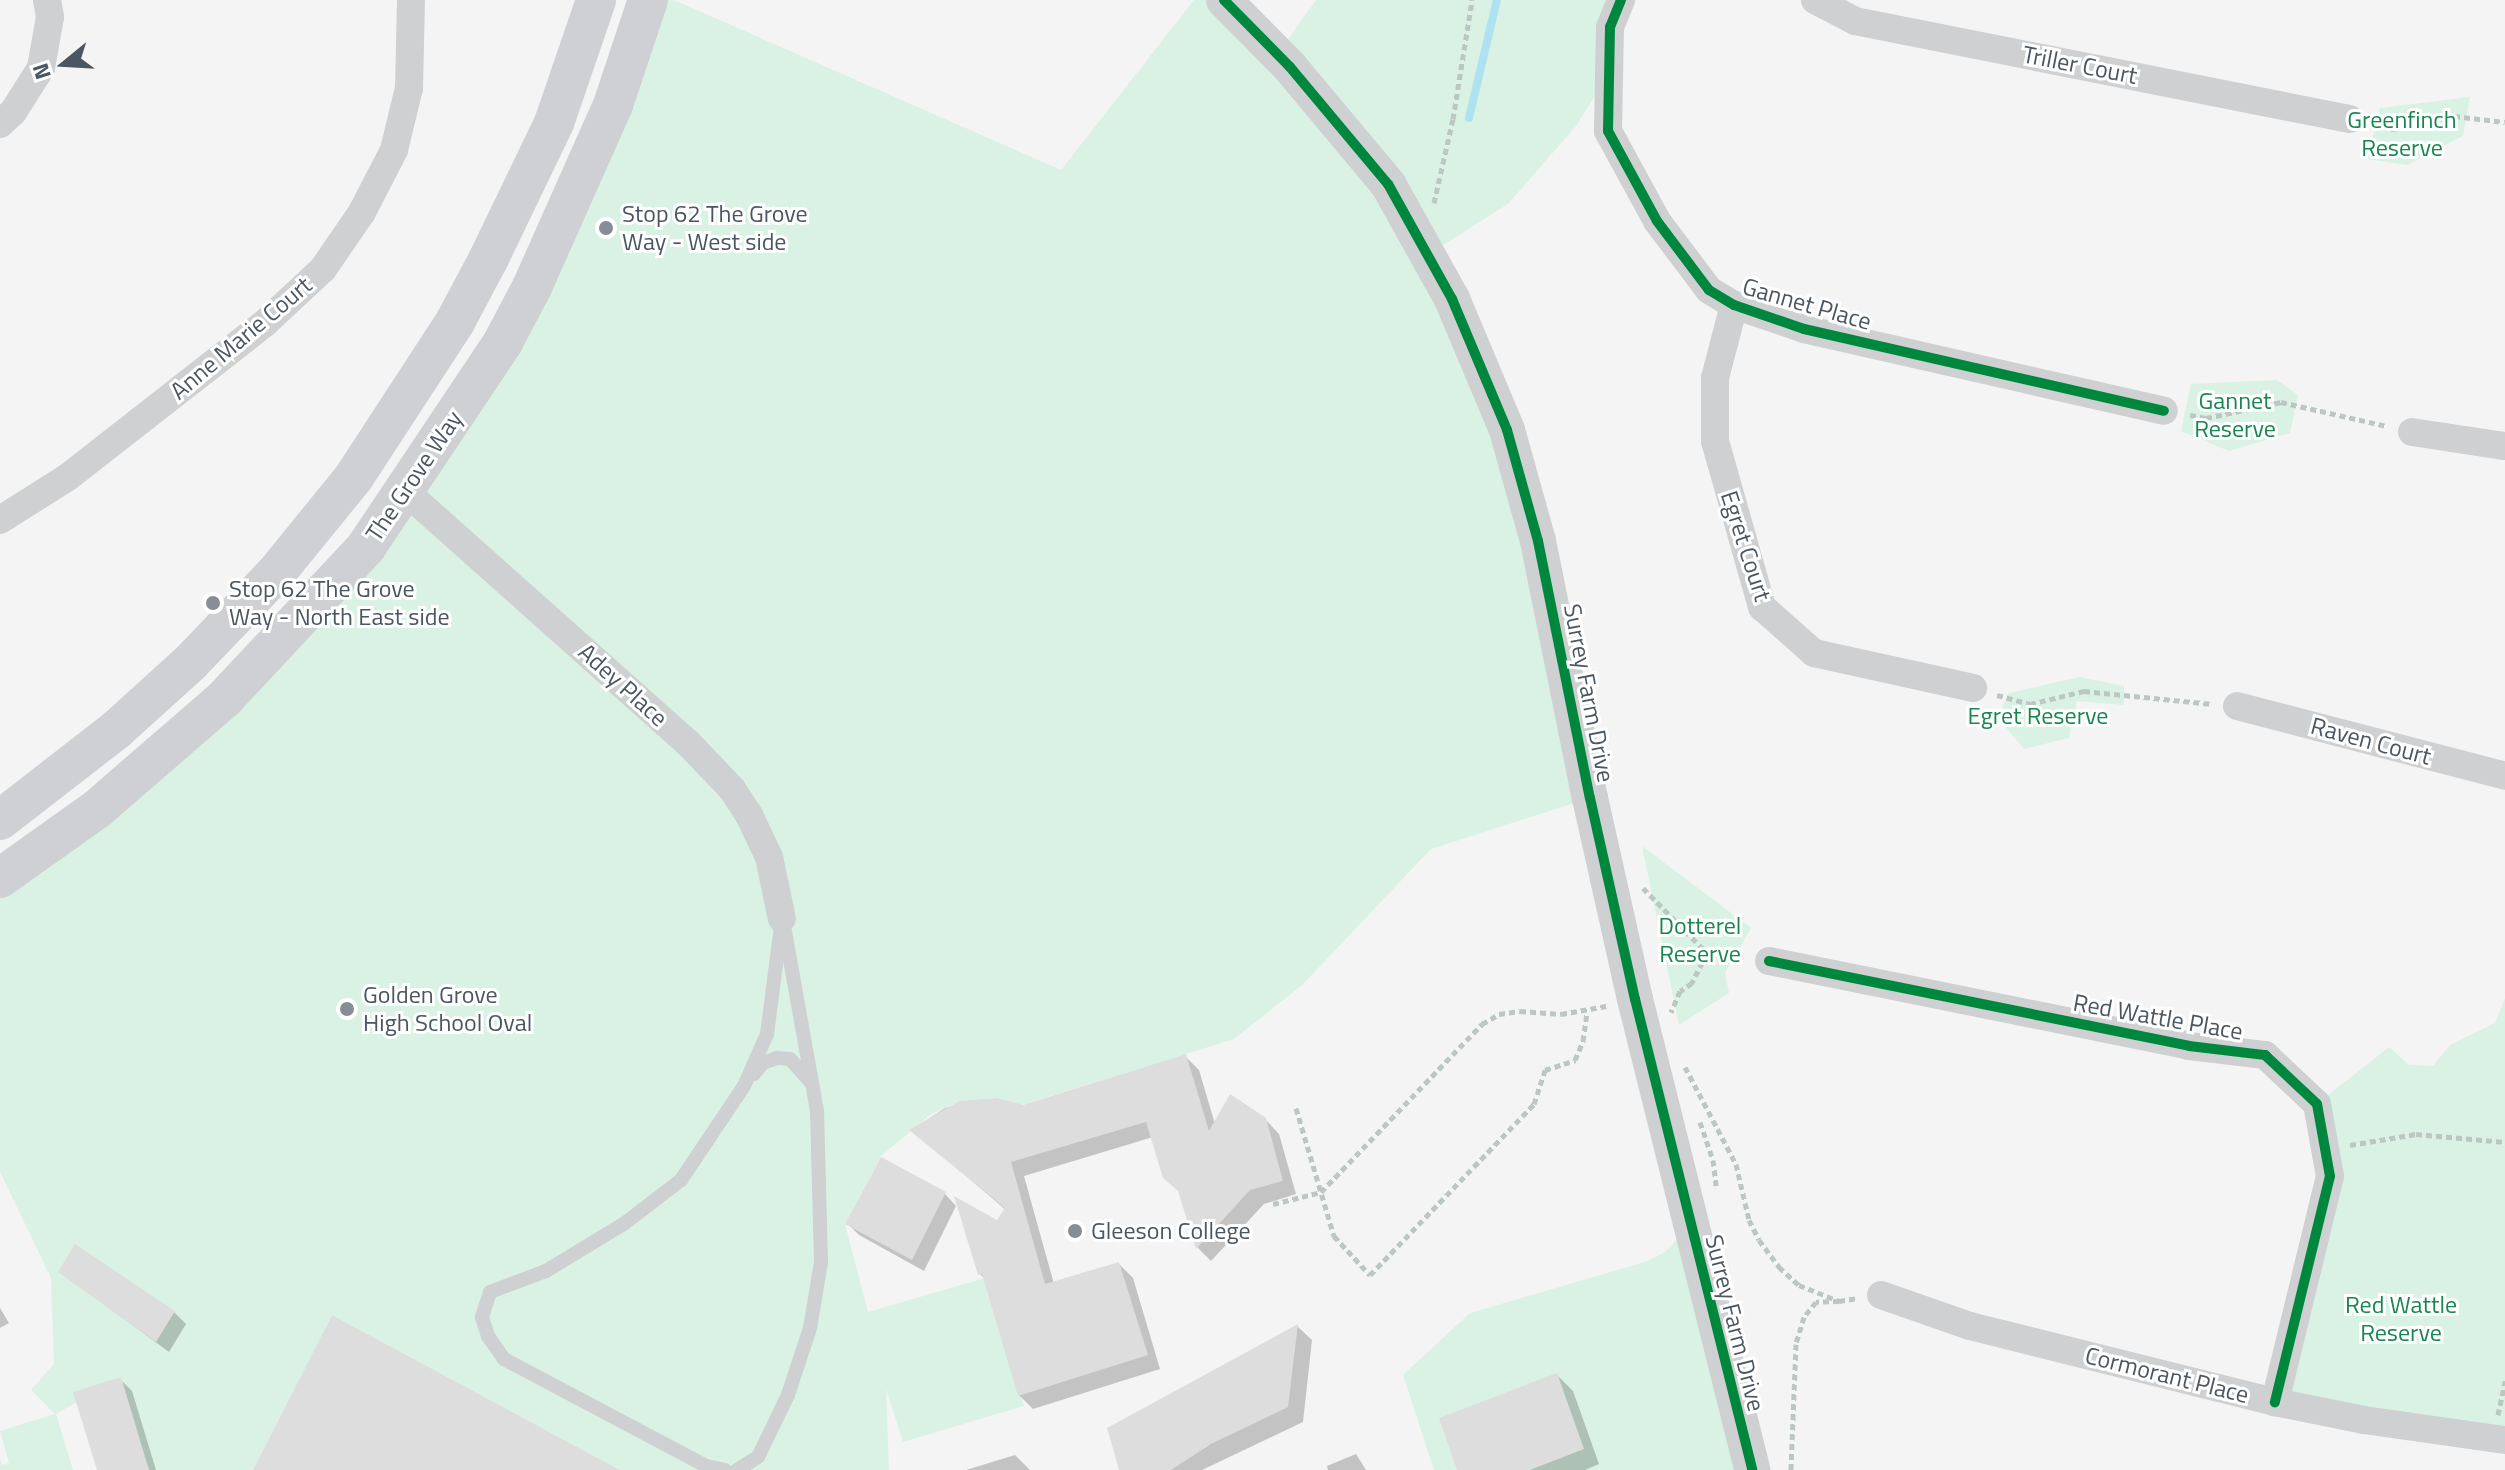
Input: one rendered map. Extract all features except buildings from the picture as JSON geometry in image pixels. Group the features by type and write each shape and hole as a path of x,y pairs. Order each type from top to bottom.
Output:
{"main road":[{"name":"The Grove Way","path":"0,820 116,730 201,652 276,573 365,461 455,322 489,258 554,123 596,0"},
{"name":"The Grove Way","path":"0,878 97,809 224,699 366,547 503,342 532,287 613,105 648,0"},
{"path":"365,461 405,491"}],"street":[{"path":"0,124 13,112 41,68 50,17 47,0"},
{"name":"Anne Marie Court","path":"0,520 68,477 265,323 323,269 362,212 394,150 409,88 411,0"},
{"name":"Surrey Farm Drive","path":"1224,0 1290,67 1388,184 1452,299 1501,416 1538,541 1594,819 1635,999 1752,1470"},
{"name":"Gannet Place","path":"1621,0 1610,27 1608,131 1657,221 1709,290 1734,305 1804,329 2164,411"},
{"name":"Triller Court","path":"1815,0 1855,21 2349,119"},
{"name":"Egret Court","path":"1734,305 1715,378 1715,441 1762,607 1814,653 1973,688"},
{"path":"2412,432 2505,446"},
{"name":"Adey Place","path":"405,491 677,733 732,789 749,815 769,857 782,919"},
{"name":"Raven Court","path":"2237,706 2505,776"},
{"name":"Red Wattle Place","path":"1769,961 2189,1046 2265,1055 2317,1104 2330,1176 2275,1402"},
{"name":"Cormorant Place","path":"1881,1295 1970,1326 2275,1402 2364,1420 2505,1440"}],"lane":[{"path":"737,1470 758,1457 788,1395 810,1328 821,1262 821,1173 812,1084 782,919"},
{"path":"744,1086 767,1034 782,919"},
{"path":"725,1470 706,1466 504,1359 488,1336 482,1317 490,1292 546,1271 625,1223 681,1180 763,1063 777,1058 790,1059 802,1068 812,1084"}],"path":[{"path":"1433,205 1453,119 1472,0"},
{"path":"2349,119 2392,129 2454,116 2505,122"},
{"path":"2164,411 2206,418 2281,402 2412,432"},
{"path":"1973,688 2030,704 2084,691 2237,706"},
{"path":"1637,882 1707,953 1769,961"},
{"path":"1670,1022 1671,1009 1680,991 1692,983 1707,953"},
{"path":"1273,1204 1321,1192 1482,1024 1499,1014 1520,1011 1587,1012 1635,999"},
{"path":"1296,1108 1334,1236 1370,1275 1534,1104 1545,1070 1575,1060 1583,1041 1587,1012"},
{"path":"1681,1062 1691,1074 1736,1164 1749,1220 1759,1240 1779,1267 1799,1285 1839,1301 1816,1302 1804,1317 1796,1344 1791,1470"},
{"path":"2325,1147 2416,1134 2505,1142"}],"green space":[{"path":"647,0 674,0 1061,170 1194,0 1224,0 1388,184 1507,430 1590,798 1431,849 1302,985 1234,1039 1012,1108 1011,1102 997,1098 959,1101 930,1115 881,1156 845,1224 868,1312 985,1278 1024,1406 903,1442 886,1389 889,1470 620,1470 332,1315 253,1470 149,1470 120,1377 56,1414 73,1470 0,1470 0,1458 2,1465 9,1463 0,1431 55,1414 31,1390 54,1364 51,1278 0,1172 0,887 241,682 466,398"},
{"path":"1316,0 1621,0 1609,74 1576,126 1508,204 1440,247 1286,42"},
{"name":"Greenfinch Reserve","path":"2470,97 2463,136 2407,165 2367,159 2380,108"},
{"name":"Gannet Reserve","path":"2277,380 2298,395 2290,433 2229,451 2181,431 2191,384"},
{"name":"Egret Reserve","path":"2080,677 2124,686 2124,705 2077,701 2069,738 2024,749 1997,717 2009,693"},
{"name":"Dotterel Reserve","path":"1642,846 1751,928 1725,973 1729,993 1679,1025"},
{"name":"Red Wattle Reserve","path":"2505,998 2505,1440 2275,1402 2330,1176 2317,1104 2389,1047 2409,1065 2433,1066 2450,1045 2495,1023"},
{"path":"1690,1226 1754,1470 1434,1470 1403,1375 1470,1313 1645,1262 1665,1252"}],"waterway":[{"path":"1469,118 1497,0"}],"cycle path":[{"path":"1224,0 1290,67 1388,184 1452,299 1507,430 1538,541 1635,999 1752,1470"},
{"path":"1621,0 1610,27 1608,131 1657,221 1709,290 1734,305 1804,329 2164,411"},
{"path":"1769,961 2189,1046 2265,1055 2317,1104 2330,1176 2275,1402"}],"place":[{"name":"Stop 62 The Grove Way - West side","path":"606,228"},
{"name":"Stop 62 The Grove Way - North East side","path":"213,603"},
{"name":"Golden Grove High School Oval","path":"347,1009"},
{"name":"Gleeson College","path":"1075,1231"}]}
